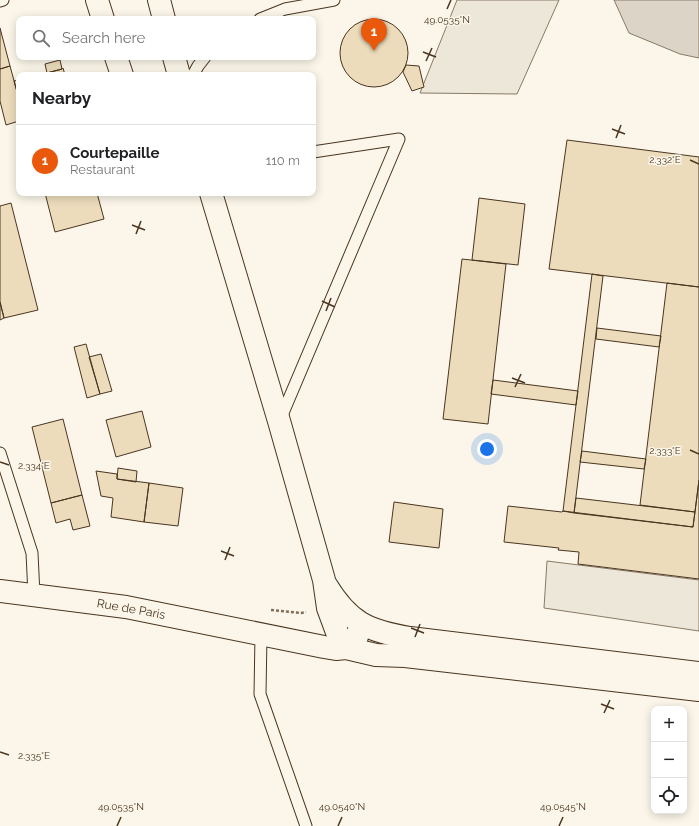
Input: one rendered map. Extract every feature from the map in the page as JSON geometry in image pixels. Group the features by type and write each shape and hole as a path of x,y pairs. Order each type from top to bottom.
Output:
{"street":[{"path":"97,0 102,16"},
{"path":"159,0 163,16"},
{"path":"117,60 121,72"},
{"path":"175,60 179,72"},
{"path":"211,196 279,421 324,580 328,608 335,630 341,640 353,649 376,655 405,656 699,690"},
{"path":"324,580 335,600 350,615 361,624 385,634 699,673"},
{"name":"Rue de Paris","path":"0,590 126,607 324,648 353,649"},
{"path":"353,649 361,624"}],"lane":[{"path":"268,16 285,9 334,0"},
{"path":"195,72 203,60"},
{"path":"279,421 399,139 316,152"},
{"path":"0,453 32,553 34,595"},
{"path":"261,635 260,694 306,826"}],"shaded area":[{"path":"457,0 559,0 517,94 420,93"},
{"path":"614,0 699,0 699,58 680,54 629,33"},
{"path":"547,561 699,580 699,631 544,608"}],"building":[{"path":"367,19 381,19 393,25 402,34 408,46 406,66 398,77 387,85 381,87 367,87 361,85 350,77 342,66 340,60 340,46 342,40 350,29 361,21"},
{"path":"0,28 10,66 0,69"},
{"path":"60,60 62,69 47,72 45,64"},
{"path":"406,65 419,66 424,87 412,91 403,72"},
{"path":"10,66 16,88 16,122 6,125 0,101 0,69"},
{"path":"63,68 64,72 50,72"},
{"path":"567,140 699,157 699,287 549,269"},
{"path":"46,196 98,196 104,219 55,232"},
{"path":"479,198 525,204 518,265 472,260"},
{"path":"11,203 38,310 4,318 0,302 0,206"},
{"path":"462,259 506,264 488,424 443,419"},
{"path":"592,274 603,276 574,513 563,511"},
{"path":"667,283 699,287 699,480 695,512 640,505"},
{"path":"0,302 4,318 0,320"},
{"path":"597,328 661,336 659,347 596,339"},
{"path":"86,344 100,394 87,398 74,347"},
{"path":"101,354 112,391 100,394 89,357"},
{"path":"493,380 578,391 576,405 491,394"},
{"path":"142,411 151,447 116,457 106,420"},
{"path":"63,419 82,495 51,503 32,427"},
{"path":"582,451 646,459 644,469 580,462"},
{"path":"118,468 137,471 136,482 117,479"},
{"path":"96,471 117,474 117,479 149,483 144,522 111,517 113,498 101,496"},
{"path":"699,480 699,579 578,564 579,552 558,550 559,548 504,542 508,506 563,511 693,527"},
{"path":"149,483 183,488 178,526 144,522"},
{"path":"82,495 90,526 73,530 70,519 56,523 51,503"},
{"path":"576,498 695,512 693,527 574,513"},
{"path":"394,502 443,509 439,548 389,542"}],"place":[{"name":"Courtepaille","path":"374,51"}]}
